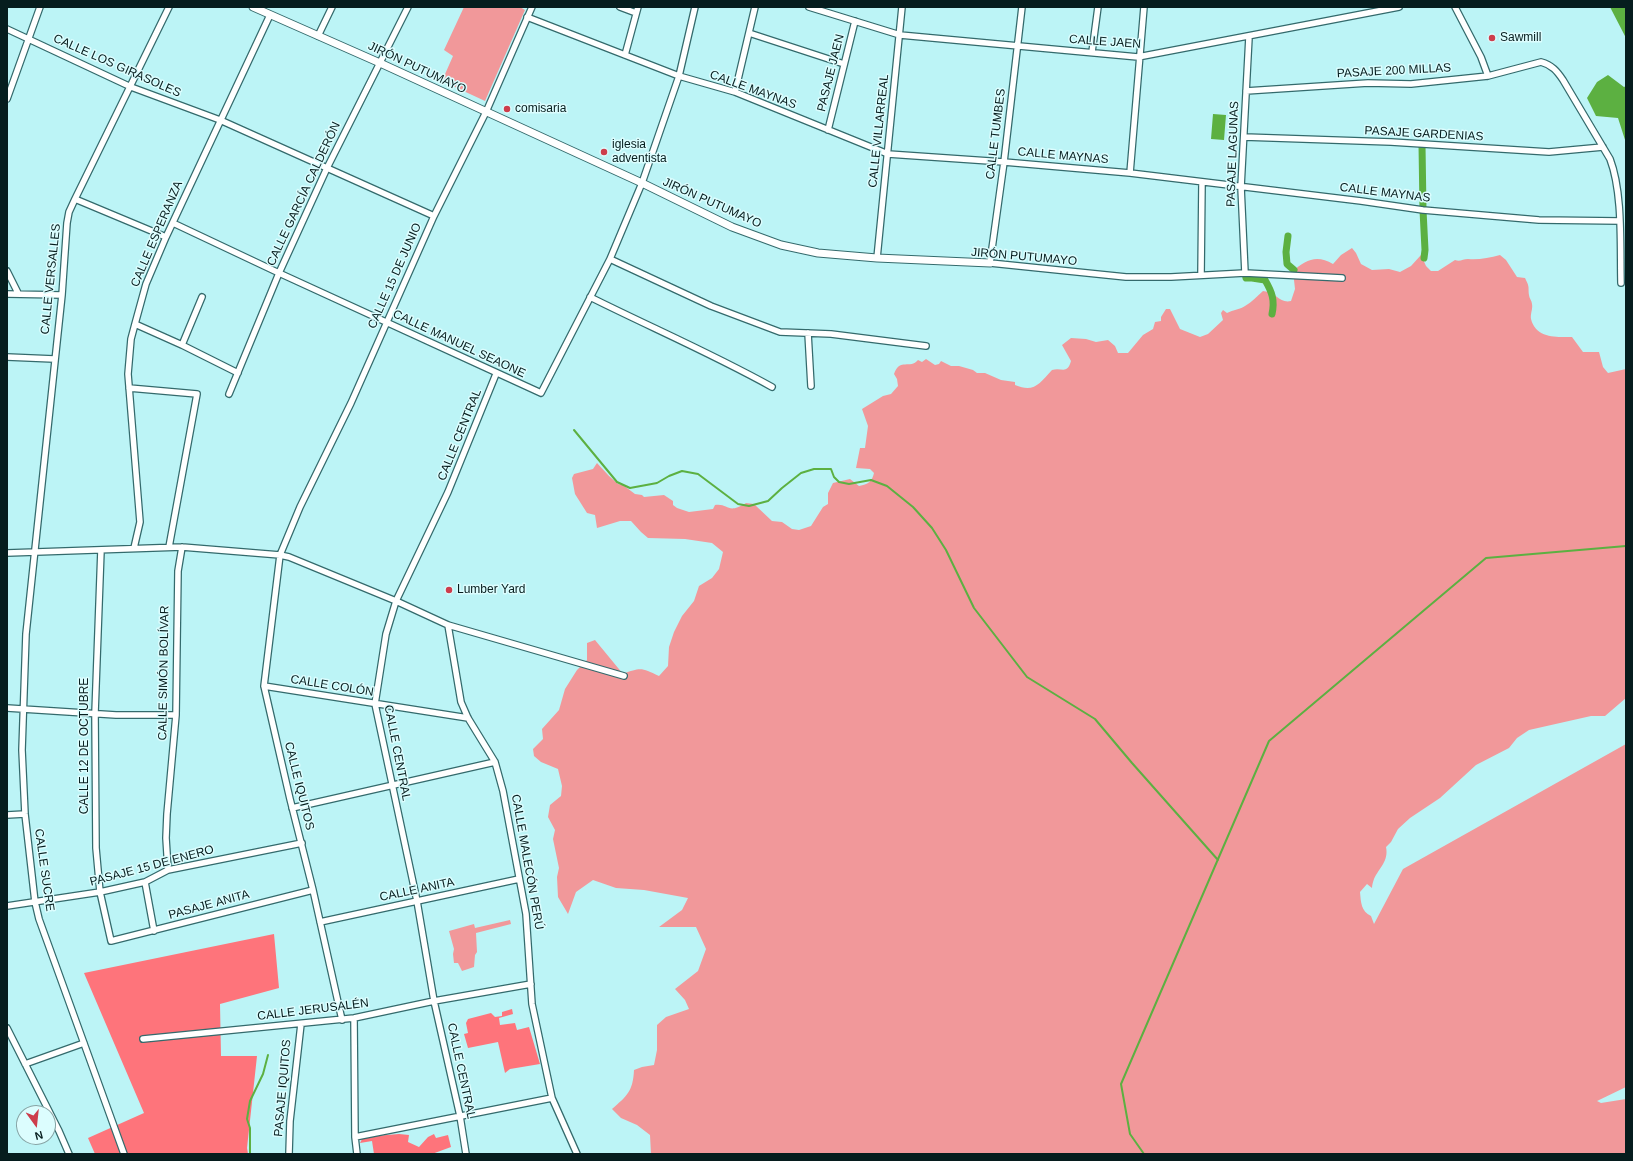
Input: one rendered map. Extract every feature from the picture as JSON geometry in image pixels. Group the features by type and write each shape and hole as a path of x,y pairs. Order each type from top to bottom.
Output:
{"street":[{"path":"7,99 40,7"},
{"name":"CALLE VERSALLES","path":"34,551 62,295 67,223 76,199 169,7"},
{"name":"JIRÓN PUTUMAYO","path":"254,7 642,183 732,227 781,245 818,253 877,258 990,264 1126,277 1201,276 1245,273 1342,278"},
{"path":"318,36 332,7"},
{"name":"CALLE GARCÍA CALDERÓN","path":"229,394 279,273 327,168 408,7"},
{"name":"CALLE 15 DE JUNIO","path":"280,555 300,507 351,403 434,216 486,112 532,7"},
{"path":"620,7 636,13"},
{"path":"625,55 638,7"},
{"path":"695,7 679,76 642,183 610,259 590,296 628,316 729,363 772,387"},
{"path":"735,92 755,7"},
{"name":"CALLE JAEN","path":"809,7 900,35 1138,57 1249,37 1399,7"},
{"name":"CALLE VILLARREAL","path":"877,258 902,7"},
{"name":"CALLE TUMBES","path":"990,264 1019,46 1022,7"},
{"path":"1092,52 1098,7"},
{"path":"1130,173 1138,57 1144,7"},
{"path":"1455,7 1481,57 1488,76"},
{"name":"CALLE ESPERANZA","path":"134,548 140,522 128,374 131,339 146,284 220,120 270,15"},
{"name":"CALLE MAYNAS","path":"527,17 679,76 735,92 888,154 1130,173 1361,201 1422,210 1539,220 1620,221"},
{"name":"PASAJE JAEN","path":"828,130 855,21"},
{"name":"CALLE LOS GIRASOLES","path":"7,29 131,87 220,120 434,216"},
{"path":"749,33 844,64"},
{"name":"PASAJE LAGUNAS","path":"1245,273 1241,187 1249,37"},
{"name":"PASAJE 200 MILLAS","path":"1246,91 1368,84 1411,84 1488,76 1541,62 1548,64 1557,71 1603,147"},
{"name":"PASAJE GARDENIAS","path":"1244,137 1391,142 1549,152 1603,147"},
{"path":"1603,147 1614,170 1620,221 1621,283"},
{"path":"1201,276 1202,182"},
{"path":"76,199 166,238"},
{"name":"CALLE MANUEL SEAONE","path":"173,223 496,374 541,393 590,296"},
{"path":"610,259 711,306 780,332 831,334 926,346"},
{"path":"7,271 18,293"},
{"path":"7,294 62,295"},
{"path":"182,345 202,297"},
{"path":"135,324 182,345 238,373"},
{"path":"808,333 811,386"},
{"path":"7,357 54,359"},
{"name":"CALLE CENTRAL","path":"466,1154 460,1116 434,1001 417,901 375,704 386,634 396,601 448,492 496,374"},
{"path":"129,388 196,394 169,547"},
{"path":"7,554 34,551 182,547 280,555 396,601 448,625 624,676"},
{"name":"CALLE SIMÓN BOLÍVAR","path":"168,870 166,838 167,814 176,715 177,579 182,547"},
{"name":"CALLE 12 DE OCTUBRE","path":"101,550 95,713 96,848 100,892 111,941"},
{"name":"CALLE SUCRE","path":"34,551 26,634 22,750 25,814 35,902 39,919 124,1154"},
{"name":"CALLE IQUITOS","path":"280,555 264,686 292,808 302,842 342,1020"},
{"name":"CALLE MALECÓN PERÚ","path":"448,625 461,702 468,718 495,762 503,791 526,914 532,1004 552,1098 577,1154"},
{"name":"CALLE COLÓN","path":"264,686 468,718"},
{"path":"7,708 95,713 176,715"},
{"path":"292,808 495,762"},
{"path":"7,815 25,814"},
{"name":"PASAJE 15 DE ENERO","path":"7,906 100,892 145,882 168,870 302,842"},
{"name":"CALLE ANITA","path":"320,922 519,879"},
{"path":"145,882 154,931"},
{"name":"PASAJE ANITA","path":"111,941 313,890"},
{"name":"CALLE JERUSALÉN","path":"143,1039 342,1020 434,1001 531,984"},
{"path":"354,1018 355,1137 357,1154"},
{"name":"PASAJE IQUITOS","path":"289,1154 290,1121 301,1024"},
{"path":"7,1028 69,1154"},
{"path":"25,1064 84,1043"},
{"path":"355,1137 552,1098"}],"shaded area":[{"path":"464,7 520,7 525,10 485,101 442,81 453,56 444,50"},
{"path":"1610,7 1626,7 1626,38"},
{"path":"1608,75 1624,87 1626,86 1626,143 1618,118 1596,116 1587,98 1597,82"},
{"path":"1213,114 1226,115 1224,140 1211,139"},
{"path":"1352,248 1361,264 1372,270 1389,269 1400,272 1411,266 1421,255 1426,266 1431,271 1438,271 1455,260 1480,259 1500,255 1506,260 1517,277 1525,278 1532,303 1531,319 1537,330 1548,336 1572,337 1583,352 1599,352 1603,367 1608,373 1626,369 1626,698 1605,716 1591,716 1529,730 1517,738 1509,748 1476,765 1440,798 1410,818 1398,829 1391,842 1386,847 1387,852 1385,860 1374,879 1372,888 1367,884 1360,892 1363,909 1371,916 1374,924 1403,869 1626,744 1626,1087 1597,1101 1601,1103 1626,1099 1626,1154 651,1154 650,1135 637,1125 621,1118 612,1109 622,1100 631,1088 634,1070 654,1065 657,1050 657,1025 666,1017 689,1009 685,1000 675,989 698,971 706,949 696,927 659,927 682,910 688,898 644,890 616,888 593,880 576,892 568,914 558,897 557,877 559,868 553,839 555,830 548,817 550,805 561,796 562,786 558,769 541,762 534,756 533,749 543,739 542,729 559,710 565,689 577,670 587,660 587,643 595,640 623,674 641,669 659,676 668,666 669,647 682,616 694,601 699,586 712,578 719,569 723,552 712,543 685,539 648,538 631,521 620,521 597,528 595,515 587,513 575,494 572,478 574,474 593,469 597,463 618,484 623,485 635,494 642,495 644,497 664,495 673,501 673,505 677,508 689,512 713,509 715,505 735,508 746,503 754,504 772,521 782,522 792,529 799,530 811,526 823,507 828,504 828,493 833,483 850,479 859,486 871,481 874,473 870,469 856,468 860,448 865,448 868,426 862,409 883,396 891,394 898,386 897,379 894,374 899,366 912,364 918,360 922,362 926,359 935,365 939,364 941,361 951,366 959,366 973,370 977,373 985,373 1001,380 1015,382 1015,385 1022,387 1027,388 1036,386 1052,370 1064,370 1068,368 1071,361 1062,345 1071,338 1086,339 1096,342 1108,340 1115,346 1118,353 1128,353 1143,335 1153,329 1155,322 1161,321 1161,317 1166,309 1170,309 1180,329 1200,337 1208,334 1223,320 1221,313 1223,310 1227,313 1243,307 1250,303 1263,291 1271,293 1284,301 1291,301 1295,289 1293,271 1307,261 1316,259 1322,259 1333,264 1341,255"},
{"path":"510,920 511,924 476,933 477,952 475,955 474,967 462,971 458,963 454,963 454,949 449,931 474,924 475,928"},
{"path":"274,934 279,988 220,1004 221,1056 257,1056 247,1148 248,1154 95,1154 88,1138 144,1113 84,973"},
{"path":"512,1009 513,1014 499,1018 500,1025 515,1023 517,1030 529,1027 540,1064 510,1069 505,1073 498,1042 468,1048 464,1034 468,1033 466,1023 468,1019 491,1013 495,1017 502,1016 502,1012"},
{"path":"399,1134 409,1135 408,1142 419,1147 428,1137 434,1134 436,1138 448,1135 451,1147 432,1154 374,1154 372,1141 360,1143 363,1137"}],"waterway":[{"path":"1422,145 1424,258"},
{"path":"1288,236 1286,252 1287,264 1294,270"},
{"path":"1245,273 1246,278 1265,280 1272,296 1272,314"},
{"path":"574,430 617,482 630,488 657,483 682,471 698,474 738,504 749,506 768,501 801,473 814,469 831,469 834,477 839,482 849,484 871,480 887,486 913,507 932,528 946,550 974,608 1027,677 1095,719 1218,860"},
{"path":"1144,1154 1130,1134 1121,1084 1269,741 1486,558 1626,546"},
{"path":"250,1154 250,1128 247,1119 250,1101 263,1074 268,1055"}],"place":[{"name":"Sawmill","path":"1492,38"},
{"name":"comisaria","path":"507,109"},
{"name":"iglesia adventista","path":"604,152"},
{"name":"Lumber Yard","path":"449,590"}]}
